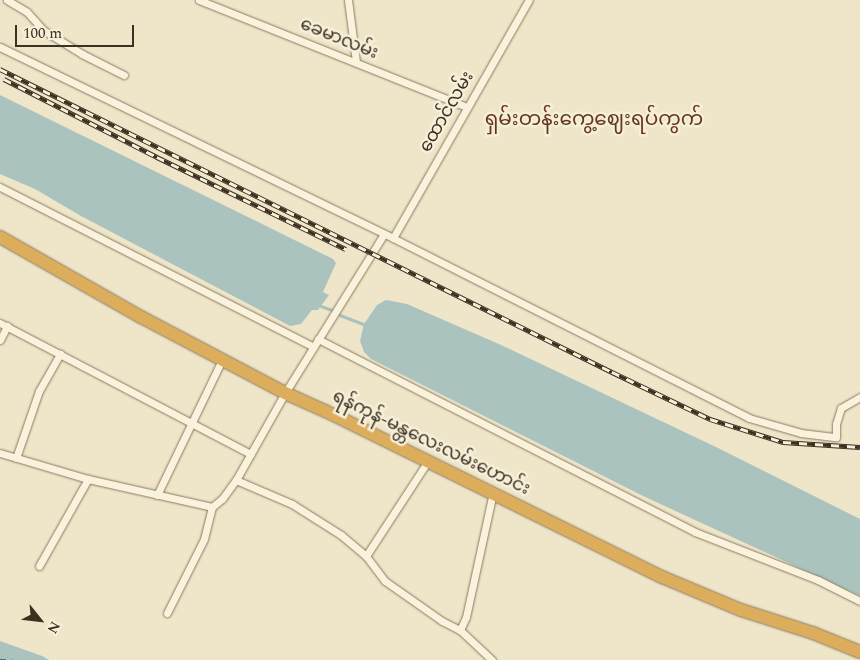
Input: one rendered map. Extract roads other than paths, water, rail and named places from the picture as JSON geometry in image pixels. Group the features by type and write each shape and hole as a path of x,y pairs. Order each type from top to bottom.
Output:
{"highway":[{"name":"ရန်ကုန်-မန္တလေးလမ်းဟောင်း","path":"0,237 141,317 285,394 493,492 662,577 741,610 813,633 860,652"}],"street":[{"path":"7,0 27,12 43,30 82,54 124,75"},
{"name":"ခေမာလမ်း","path":"199,0 467,106"},
{"path":"348,0 356,62"},
{"name":"ထောင်လမ်း","path":"393,238 529,0"},
{"path":"0,47 393,238 750,418 793,431 836,437 836,424 841,408 860,397"},
{"path":"0,187 314,347"},
{"path":"167,613 204,539 212,507 222,499 236,480 285,394 384,234"},
{"path":"0,340 3,325 251,454"},
{"path":"318,340 695,532 818,580 860,601"},
{"path":"16,458 40,392 60,354"},
{"path":"157,495 190,423 222,360"},
{"path":"0,453 88,478 212,507"},
{"path":"366,556 428,461"},
{"path":"39,566 88,478"},
{"path":"236,480 292,504 341,535 366,556 385,581 442,621 460,630 492,660"},
{"path":"460,630 466,617 493,492"}],"water":[{"path":"0,95 333,259 336,263 323,292 329,295 318,310 312,310 301,324 290,326 81,216 35,189 0,174"},
{"path":"386,300 407,304 501,345 718,448 860,519 860,596 643,496 371,359 364,352 360,341 364,324 377,305"},
{"path":"0,641 42,656 49,660 0,660"}],"waterway":[{"path":"321,306 332,310"},
{"path":"340,315 364,324"}],"railway":[{"path":"0,69 710,419 783,442 860,447"},
{"path":"4,79 157,157 346,249"}],"district":[{"name":"ရှမ်းတန်းကွေ့ဈေးရပ်ကွက်","path":"594,119"}]}
